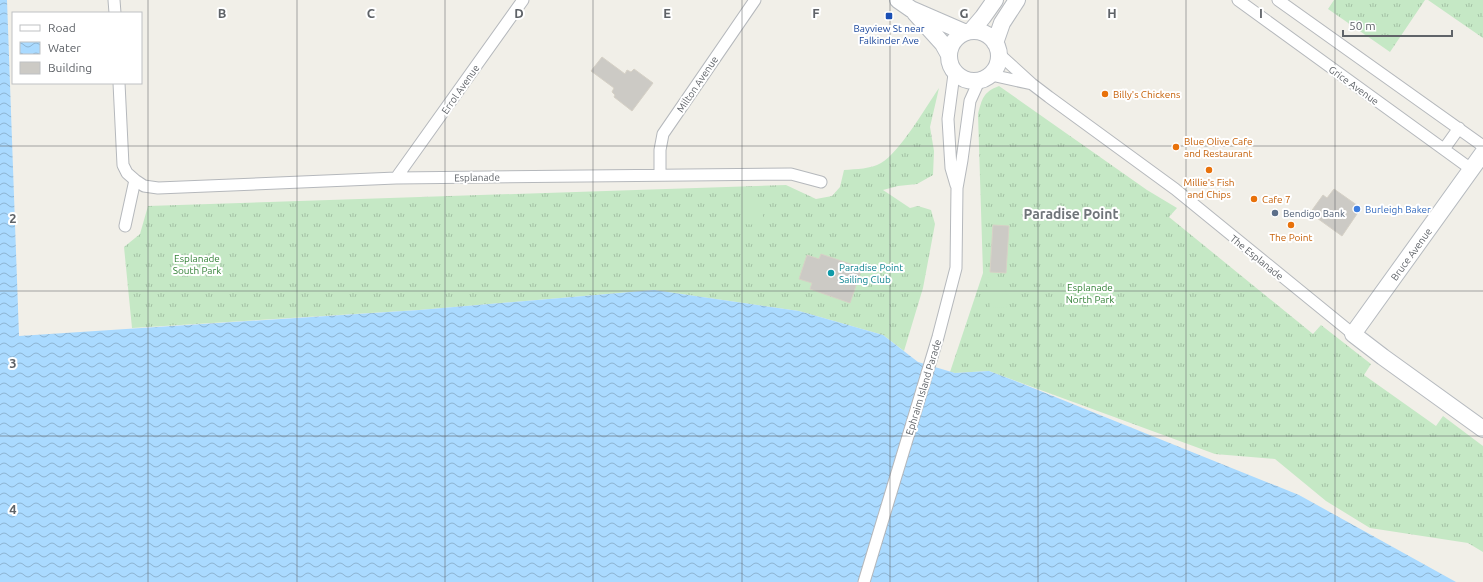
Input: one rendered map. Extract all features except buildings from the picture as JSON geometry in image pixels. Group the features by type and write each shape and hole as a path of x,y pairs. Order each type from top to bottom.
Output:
{"street":[{"path":"114,0 115,12"},
{"name":"Errol Avenue","path":"396,178 523,0"},
{"name":"Milton Avenue","path":"660,175 660,150 663,134 755,0"},
{"path":"948,53 952,42 967,32 983,17 995,0"},
{"path":"905,5 943,44 948,53 950,66 954,74 970,82 985,78 996,69 997,48 1002,24 1017,0"},
{"name":"Grice Avenue","path":"1238,0 1471,169"},
{"path":"1278,0 1483,146"},
{"path":"905,5 967,32 984,33 989,36 997,48"},
{"name":"The Esplanade","path":"997,48 1032,84 1175,189 1382,357 1483,428"},
{"name":"Ephraim Island Parade","path":"954,74 948,119 951,168 957,188"},
{"name":"The Esplanade","path":"985,78 1032,84"},
{"name":"Ephraim Island Parade","path":"864,582 938,337 956,268 957,188 970,101 985,78"},
{"path":"119,84 123,165 127,173 135,180 125,226"},
{"path":"1444,149 1459,128"},
{"name":"Bruce Avenue","path":"1353,334 1483,153"},
{"name":"Esplanade","path":"135,180 144,186 158,188 396,178 660,175 791,174 821,182"}],"green space":[{"path":"1334,0 1425,0 1390,52 1328,9"},
{"path":"1428,0 1483,0 1483,38"},
{"name":"Esplanade North Park","path":"999,86 1147,190 1177,208 1169,217 1313,334 1321,325 1371,364 1364,375 1436,426 1443,416 1483,446 1483,552 1468,543 1370,528 1326,501 1275,459 1215,454 989,371 950,372 983,273 978,114 986,94"},
{"name":"Esplanade South Park","path":"939,88 930,127 934,151 933,175 917,184 898,186 883,190 910,208 918,206 931,210 935,224 923,288 904,351 883,335 799,311 654,290 419,310 132,328 124,247 140,234 148,206 786,185 816,199 832,196 840,187 844,170 873,166 888,158 904,140"},
{"path":"743,202 763,202 763,225 743,224"},
{"path":"1005,277 1007,307 990,308 987,278"}],"water":[{"path":"0,0 7,0 19,336 419,310 654,290 799,311 883,335 918,362 955,373 989,371 1299,495 1456,582 0,582"}],"place":[{"name":"Bayview St near Falkinder Ave","path":"889,16"},
{"name":"Billy's Chickens","path":"1105,94"},
{"name":"Blue Olive Cafe and Restaurant","path":"1176,147"},
{"name":"Millie's Fish and Chips","path":"1209,170"},
{"name":"Cafe 7","path":"1254,199"},
{"name":"Burleigh Baker","path":"1357,209"},
{"name":"Bendigo Bank","path":"1275,213"},
{"name":"The Point","path":"1291,225"},
{"name":"Paradise Point Sailing Club","path":"831,273"}],"district":[{"name":"Paradise Point","path":"1071,214"}]}
